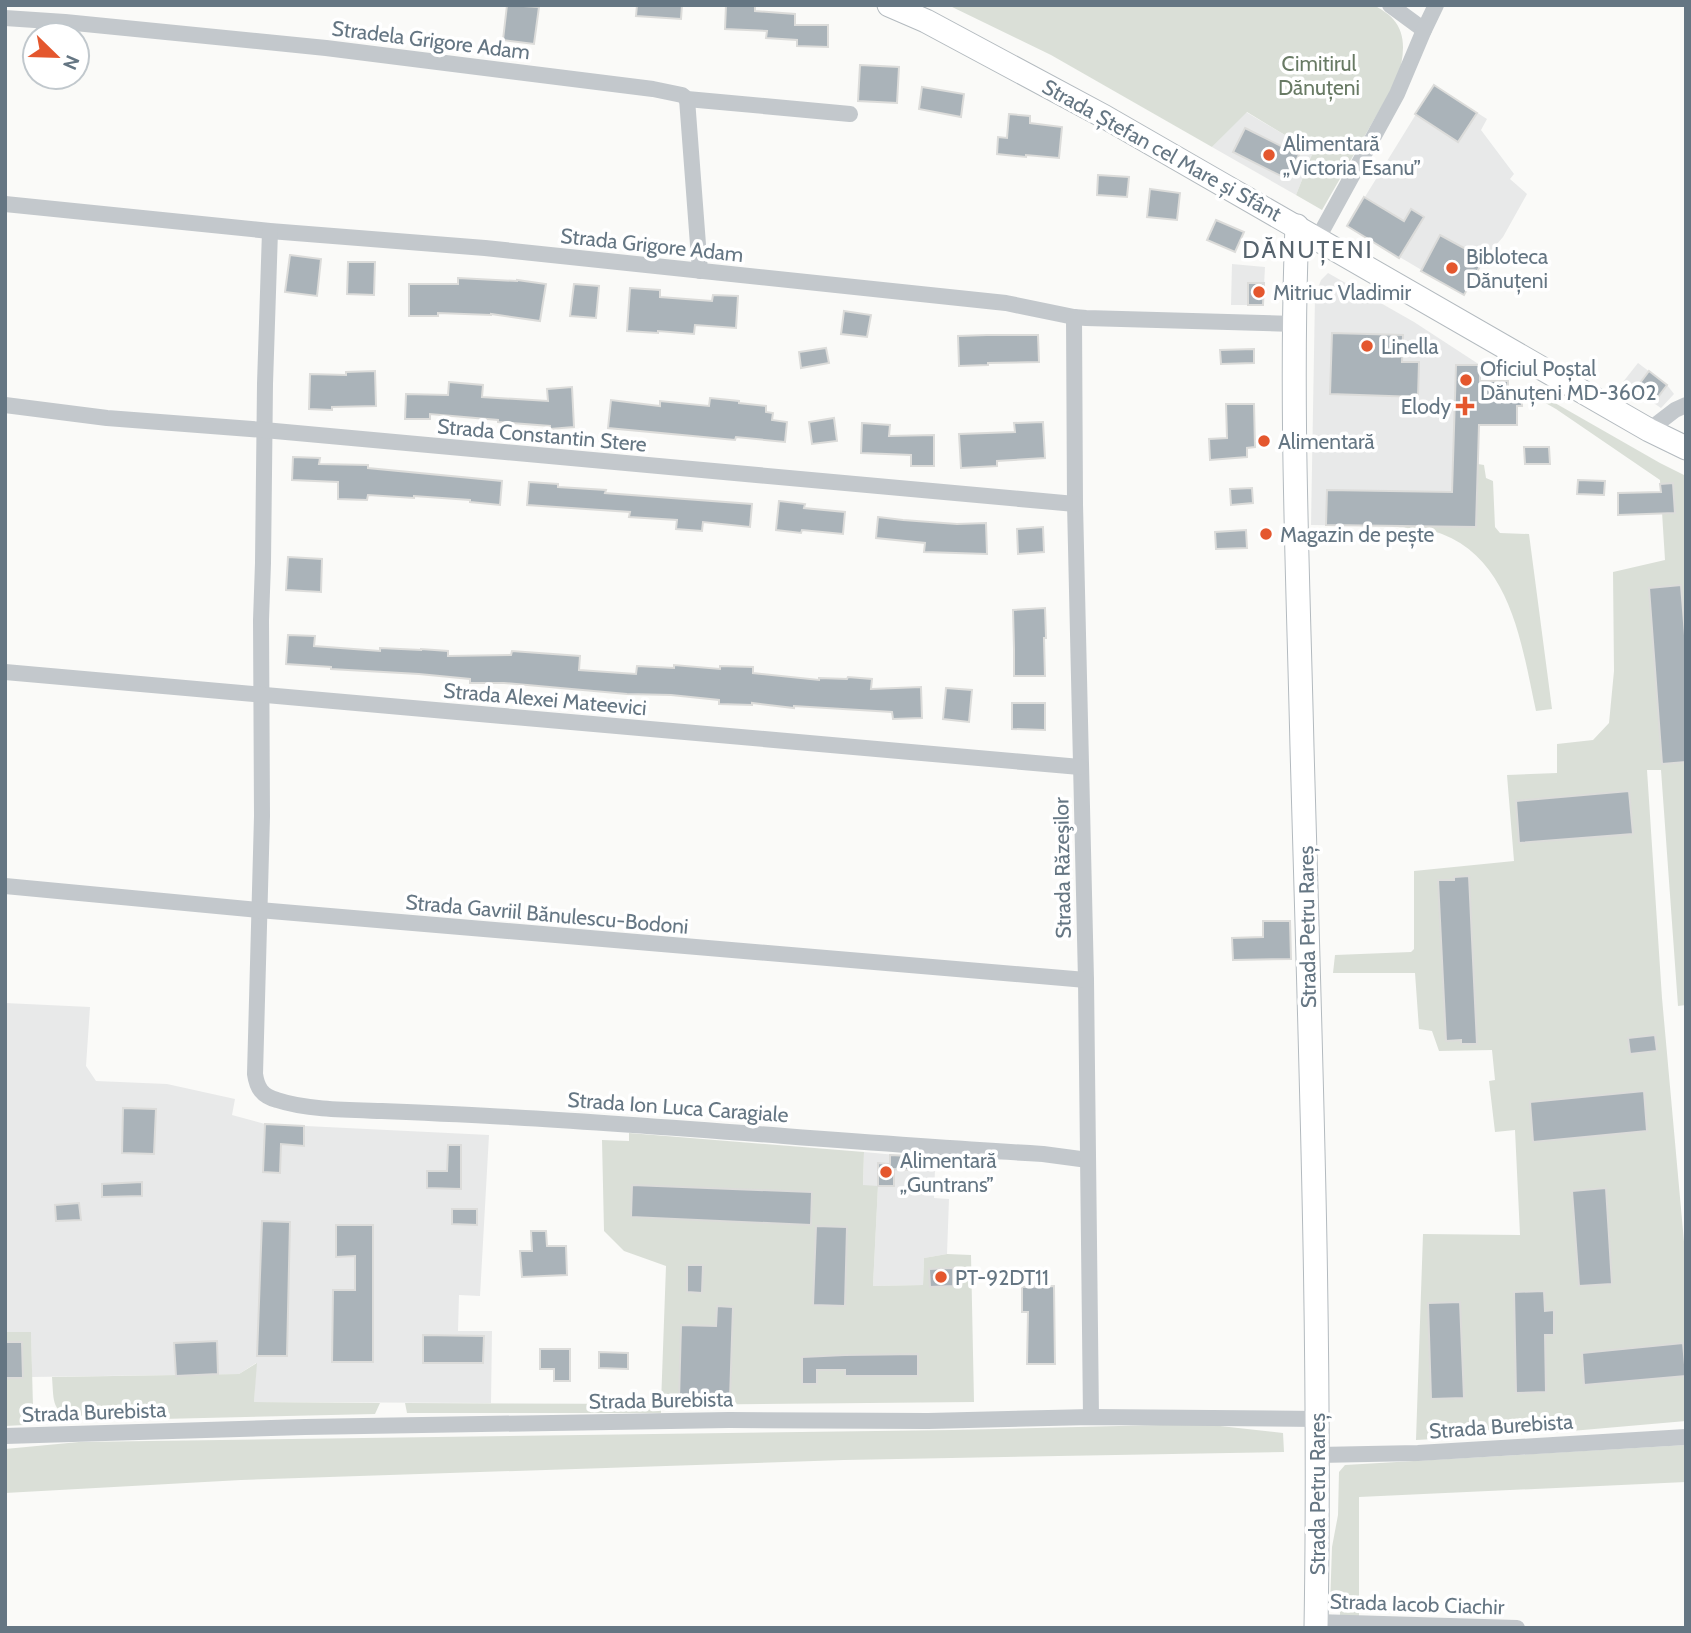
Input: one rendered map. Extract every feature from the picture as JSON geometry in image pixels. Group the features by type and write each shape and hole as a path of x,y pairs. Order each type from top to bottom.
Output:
{"main road":[{"name":"Strada Ștefan cel Mare și Sfânt","path":"889,5 1009,64 1105,117 1648,430 1686,448"},
{"name":"Strada Petru Rareș","path":"1297,226 1294,324 1296,534 1318,1419 1316,1625"}],"street":[{"path":"1390,5 1424,30"},
{"path":"1318,238 1397,94 1436,5"},
{"name":"Stradela Grigore Adam","path":"5,18 326,48 653,89 682,95 688,99 850,114"},
{"path":"688,99 700,271"},
{"name":"Strada Grigore Adam","path":"5,204 270,231 485,248 1006,303 1074,317 1294,324"},
{"path":"260,910 264,430 270,231"},
{"name":"Strada Răzeşilor","path":"1074,317 1091,1417"},
{"name":"Strada Constantin Stere","path":"5,405 107,418 1075,504"},
{"path":"1648,430 1686,405"},
{"name":"Strada Alexei Mateevici","path":"5,672 1080,767"},
{"name":"Strada Gavriil Bănulescu-Bodoni","path":"5,886 1086,979"},
{"name":"Strada Ion Luca Caragiale","path":"260,910 255,1074 258,1087 267,1096 286,1103 349,1110 622,1124 1043,1154 1088,1160"},
{"name":"Strada Burebista","path":"5,1436 304,1427 729,1420 928,1421 1091,1417 1318,1419"},
{"name":"Strada Burebista","path":"1318,1455 1418,1453 1686,1437"},
{"name":"Strada Iacob Ciachir","path":"1316,1625 1517,1628"}],"shaded area":[{"path":"1434,85 1487,119 1481,130 1514,174 1510,179 1527,194 1503,237 1484,259 1464,295 1347,226"},
{"path":"1246,112 1313,152 1296,195 1212,147"},
{"path":"1232,264 1265,267 1263,305 1231,305"},
{"path":"1328,273 1414,322 1480,365 1476,527 1311,525 1315,296 1321,280"},
{"path":"1638,363 1667,385 1674,394 1661,408 1623,382"},
{"path":"5,1003 90,1007 86,1066 96,1081 167,1084 235,1099 232,1115 265,1124 489,1135 480,1296 459,1295 458,1331 492,1331 491,1403 254,1402 256,1363 239,1374 32,1377 31,1332 5,1332"},
{"path":"864,1152 928,1158 935,1169 934,1198 949,1199 947,1254 924,1258 923,1285 873,1286 878,1186 863,1186"}],"green space":[{"name":"Cimitirul Dănuțeni","path":"948,5 1374,5 1389,15 1398,26 1403,55 1398,78 1322,210 1296,195 1313,152 1247,112 1212,147 1051,55"},
{"path":"1522,387 1534,391 1686,476 1686,1005 1678,1006 1661,770 1647,770 1662,998 1686,1264 1686,1421 1560,1432 1416,1440 1423,1234 1520,1235 1515,1130 1495,1132 1489,1081 1495,1080 1492,1050 1439,1051 1432,1031 1419,1029 1415,973 1333,973 1335,955 1411,952 1414,949 1414,871 1514,861 1507,775 1557,773 1557,744 1593,740 1609,723 1614,671 1613,572 1665,560 1660,480 1556,409 1521,389"},
{"path":"1478,464 1484,465 1486,478 1493,481 1495,527 1500,533 1529,534 1552,709 1536,711 1519,634 1499,585 1484,564 1466,547 1442,534 1389,526 1476,527"},
{"path":"629,1133 864,1152 863,1185 878,1186 873,1286 923,1285 924,1258 947,1254 971,1255 974,1402 661,1405 661,1413 407,1413 405,1403 661,1404 666,1266 624,1251 604,1231 602,1140 629,1141"},
{"path":"5,1332 31,1332 33,1407 24,1425 5,1426"},
{"path":"257,1363 254,1402 380,1403 375,1414 77,1421 62,1414 54,1400 52,1377 239,1374"},
{"path":"1202,1424 1283,1433 1284,1452 844,1460 241,1480 5,1493 5,1449 79,1442"},
{"path":"1686,1445 1686,1482 1359,1497 1359,1618 1340,1617 1340,1612 1330,1606 1339,1472 1345,1465"}],"building":[{"path":"507,5 539,7 534,44 503,40"},
{"path":"637,5 682,5 681,19 636,16"},
{"path":"726,5 755,5 755,11 795,14 795,25 828,25 828,47 797,46 797,40 766,38 767,31 725,29"},
{"path":"860,65 899,67 897,103 858,101"},
{"path":"1434,85 1477,113 1458,142 1415,114"},
{"path":"922,87 964,94 961,117 919,109"},
{"path":"1009,114 1030,116 1030,123 1062,127 1059,158 997,154 998,137 1007,138"},
{"path":"1245,128 1299,155 1287,179 1233,152"},
{"path":"1098,175 1129,177 1127,197 1097,195"},
{"path":"1150,189 1180,193 1177,220 1147,217"},
{"path":"1364,197 1404,221 1411,209 1424,217 1399,258 1347,226"},
{"path":"1216,220 1244,232 1235,252 1207,240"},
{"path":"1440,235 1484,259 1464,295 1421,271"},
{"path":"290,255 321,259 317,296 285,292"},
{"path":"348,262 375,262 374,295 347,294"},
{"path":"458,278 546,284 540,321 491,314 438,313 438,316 409,316 409,284 458,284"},
{"path":"1248,283 1264,283 1263,305 1248,305"},
{"path":"574,284 599,286 596,318 570,316"},
{"path":"630,288 660,290 660,297 712,301 713,295 738,296 736,328 695,325 694,334 627,331"},
{"path":"844,311 871,315 867,337 841,334"},
{"path":"1332,333 1403,335 1402,362 1419,362 1418,397 1330,394"},
{"path":"1038,335 1039,362 959,366 958,336"},
{"path":"826,348 829,363 801,368 799,352"},
{"path":"1254,349 1254,363 1221,364 1220,350"},
{"path":"1456,365 1480,365 1480,381 1508,381 1508,390 1521,389 1522,406 1517,406 1517,425 1479,425 1476,527 1326,525 1327,490 1452,492"},
{"path":"375,371 376,406 309,409 310,374 346,375 346,372"},
{"path":"1649,371 1667,385 1658,397 1640,383"},
{"path":"449,382 483,385 482,397 548,401 547,389 572,387 574,427 550,429 550,426 430,414 430,419 405,419 406,394 448,395"},
{"path":"710,398 766,406 766,412 773,413 772,420 787,422 785,442 608,428 611,400 660,406 660,401 709,406"},
{"path":"1226,404 1254,404 1255,447 1247,448 1247,457 1210,460 1209,439 1227,438"},
{"path":"834,418 837,441 812,444 809,422"},
{"path":"1043,422 1045,458 997,461 997,466 961,468 959,434 1015,432 1014,423"},
{"path":"862,423 890,425 889,436 934,435 934,466 911,466 911,455 861,453"},
{"path":"1524,447 1549,447 1550,464 1525,464"},
{"path":"293,457 320,458 319,464 368,465 368,468 502,481 500,505 414,496 368,495 367,500 338,499 338,482 292,480"},
{"path":"1578,480 1605,481 1604,495 1577,494"},
{"path":"529,482 606,490 605,493 752,504 750,527 703,522 702,531 676,529 677,520 629,517 630,512 527,505"},
{"path":"1673,483 1675,513 1618,515 1618,493 1661,492 1660,484"},
{"path":"1252,488 1253,503 1231,505 1230,489"},
{"path":"779,501 805,504 804,508 845,512 843,534 776,530"},
{"path":"878,517 957,524 986,523 987,554 924,552 925,543 876,538"},
{"path":"1043,527 1044,552 1018,554 1017,529"},
{"path":"1246,530 1247,548 1216,549 1215,532"},
{"path":"288,557 322,559 321,592 286,590"},
{"path":"1681,585 1686,648 1686,762 1662,764 1649,588"},
{"path":"1045,608 1045,676 1014,676 1013,610"},
{"path":"288,635 315,636 314,646 380,651 380,648 448,651 448,656 511,655 512,651 580,656 579,670 636,674 637,666 674,668 674,665 720,669 720,666 753,667 753,673 819,680 848,677 872,679 871,689 921,687 922,718 893,719 892,712 794,708 752,703 719,704 719,700 671,695 470,683 470,679 286,664"},
{"path":"946,688 972,690 969,722 943,719"},
{"path":"1012,703 1045,703 1045,730 1012,729"},
{"path":"1629,791 1633,834 1519,843 1516,801"},
{"path":"1469,876 1477,1044 1461,1044 1461,1040 1446,1041 1438,880"},
{"path":"1263,921 1290,921 1291,959 1233,960 1232,938 1263,937"},
{"path":"1655,1035 1657,1051 1630,1054 1628,1038"},
{"path":"1644,1091 1647,1131 1533,1142 1530,1102"},
{"path":"123,1108 156,1109 154,1154 122,1153"},
{"path":"265,1124 304,1126 304,1146 281,1144 280,1173 263,1172"},
{"path":"448,1145 461,1145 461,1189 427,1188 427,1171 447,1171"},
{"path":"890,1155 910,1156 910,1170 894,1169 894,1186 878,1186 878,1163 890,1164"},
{"path":"142,1182 142,1196 102,1197 102,1184"},
{"path":"632,1185 812,1192 811,1225 631,1217"},
{"path":"1606,1188 1612,1284 1579,1286 1572,1191"},
{"path":"79,1203 81,1220 56,1221 55,1205"},
{"path":"452,1209 477,1209 477,1225 452,1224"},
{"path":"262,1221 290,1222 287,1356 257,1356"},
{"path":"336,1225 373,1225 373,1362 332,1362 333,1290 355,1290 355,1256 336,1257"},
{"path":"816,1226 847,1227 845,1306 813,1305"},
{"path":"531,1231 546,1231 547,1246 566,1246 567,1275 522,1277 520,1251 532,1251"},
{"path":"687,1265 703,1265 702,1293 687,1292"},
{"name":"PT-92DT11","path":"953,1268 953,1286 930,1287 929,1269"},
{"path":"1054,1286 1055,1364 1027,1364 1028,1312 1022,1312 1022,1287"},
{"path":"1544,1291 1545,1311 1554,1310 1554,1335 1545,1335 1546,1392 1516,1393 1514,1292"},
{"path":"1460,1302 1464,1398 1431,1399 1428,1303"},
{"path":"717,1306 733,1307 730,1399 679,1400 681,1325 716,1326"},
{"path":"423,1335 484,1336 483,1363 423,1363"},
{"path":"217,1341 218,1374 176,1376 174,1343"},
{"path":"5,1342 22,1342 23,1378 5,1378"},
{"path":"1683,1343 1686,1376 1584,1385 1582,1353"},
{"path":"540,1349 570,1349 570,1381 554,1381 554,1369 540,1369"},
{"path":"599,1352 628,1353 628,1369 599,1368"},
{"path":"918,1354 918,1376 845,1376 845,1370 817,1370 817,1384 802,1384 802,1357"}],"place":[{"name":"Alimentară „Victoria Esanu”","path":"1269,155"},
{"name":"Bibloteca Dănuțeni","path":"1452,268"},
{"name":"Mitriuc Vladimir","path":"1259,292"},
{"name":"Linella","path":"1367,346"},
{"name":"Oficiul Poștal Dănuțeni MD-3602","path":"1466,380"},
{"name":"Elody","path":"1465,406"},
{"name":"Alimentară","path":"1264,441"},
{"name":"Magazin de pește","path":"1266,534"},
{"name":"Alimentară „Guntrans”","path":"886,1172"},
{"name":"PT-92DT11","path":"941,1277"}],"district":[{"name":"DĂNUȚENI","path":"1308,249"}]}
